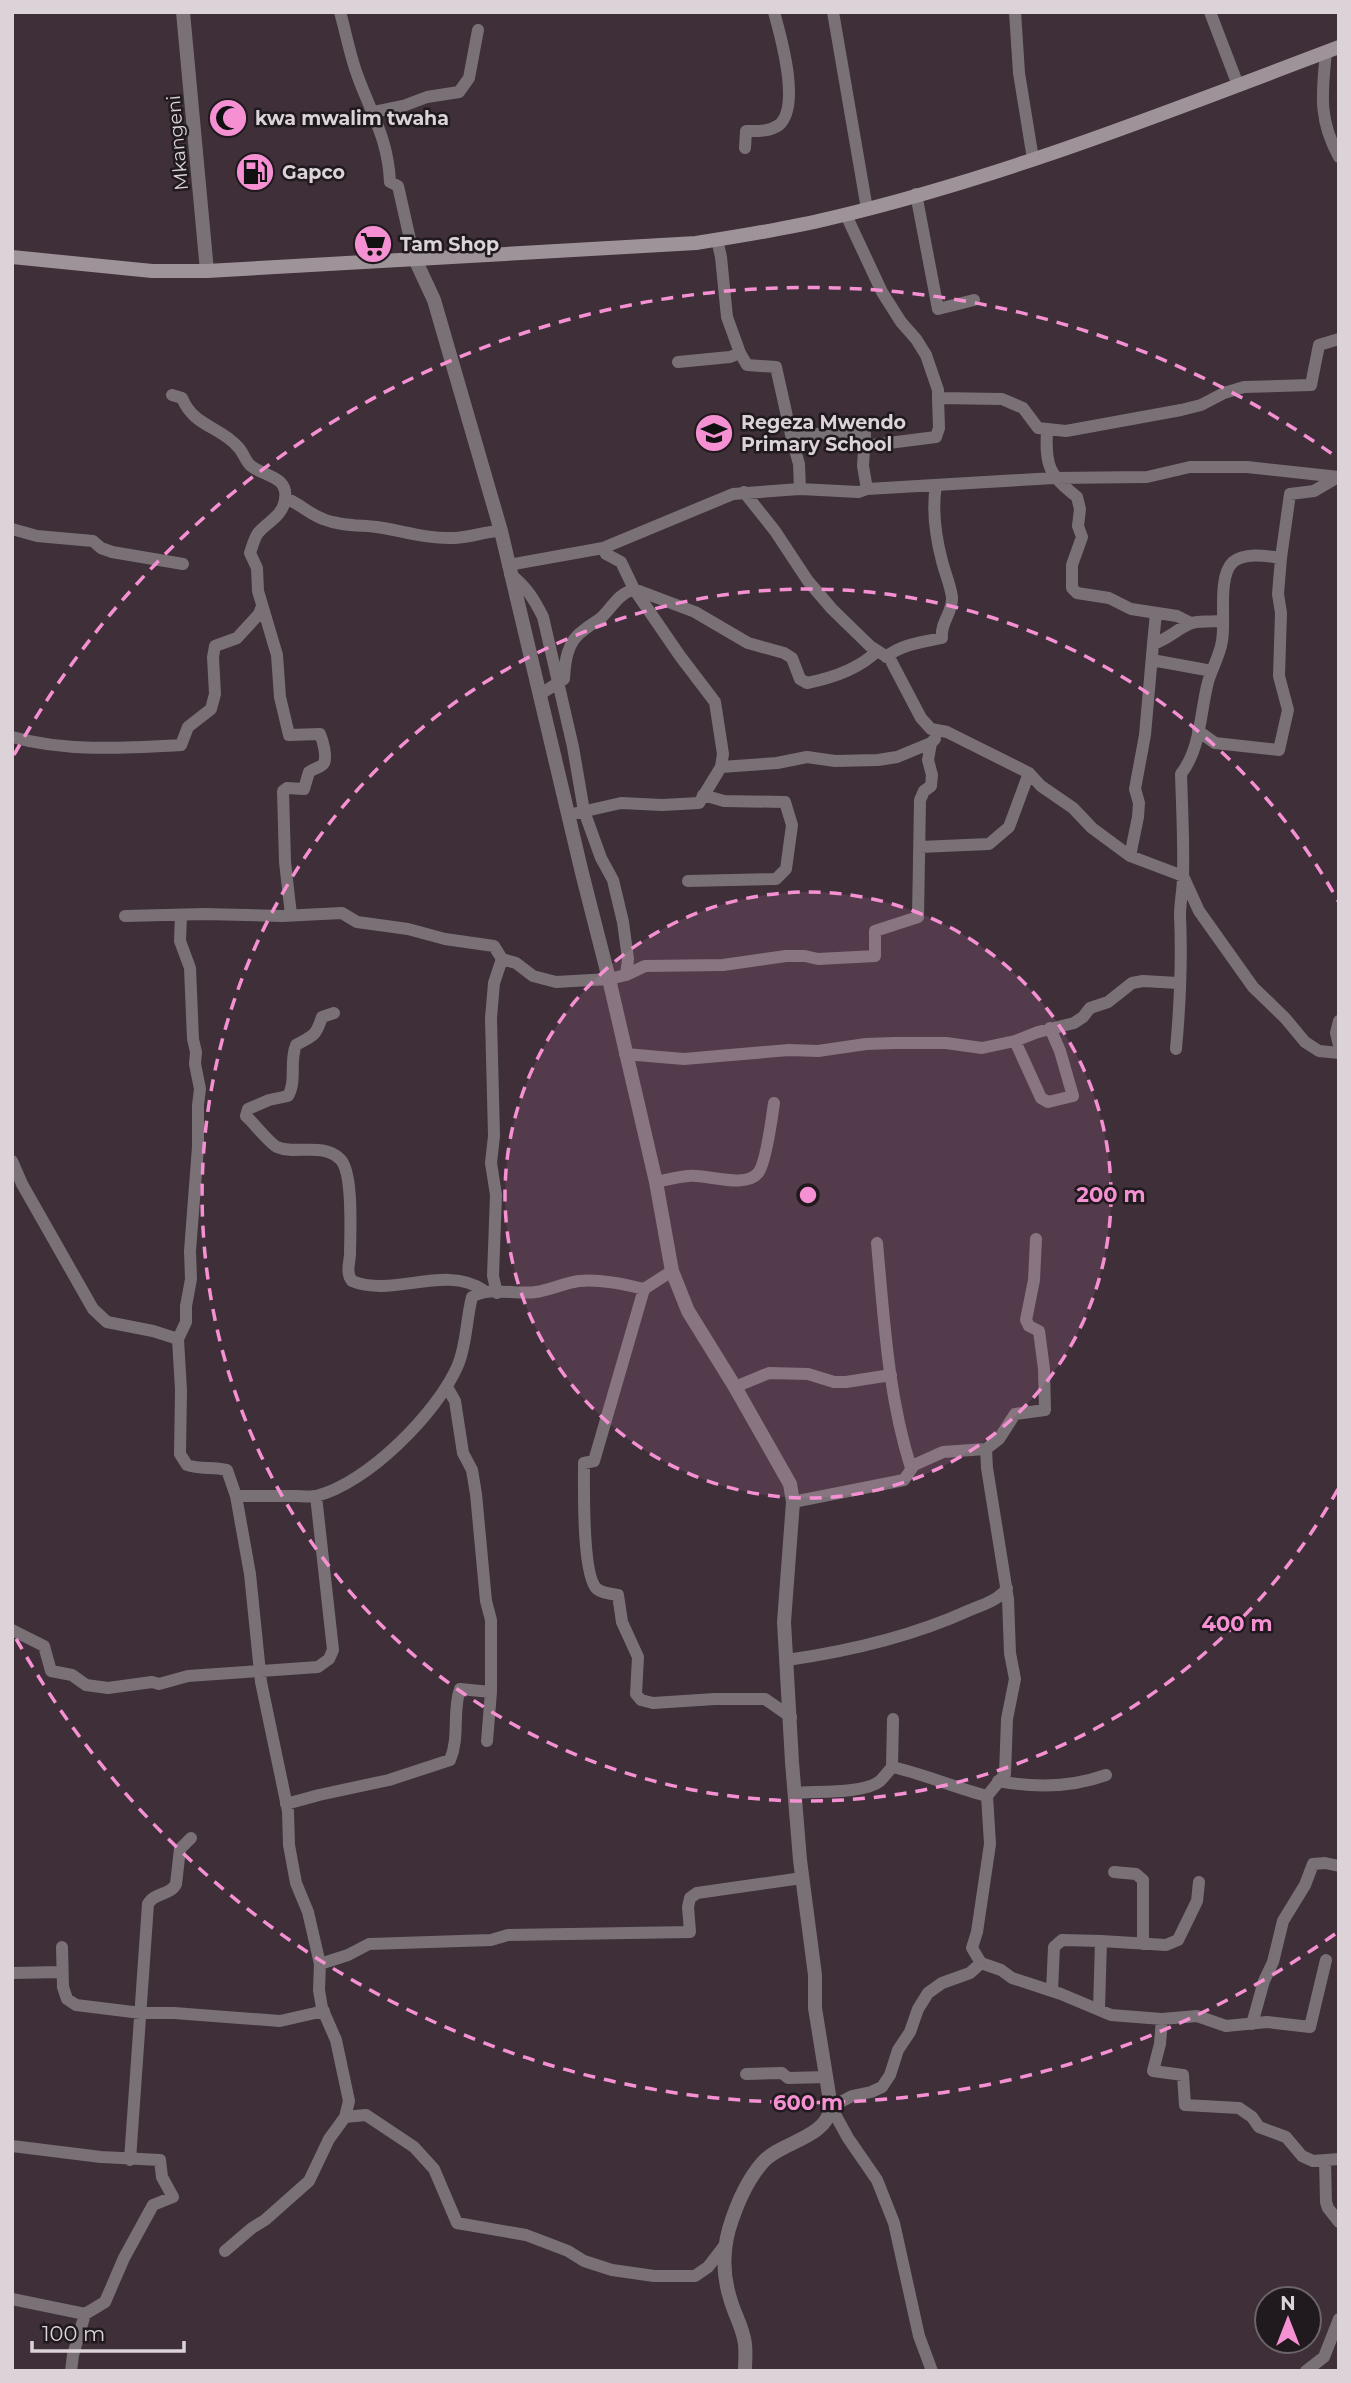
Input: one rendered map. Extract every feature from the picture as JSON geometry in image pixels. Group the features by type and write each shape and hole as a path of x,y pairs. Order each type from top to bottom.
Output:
{"main road":[{"path":"12,257 152,271 207,271 414,257 598,249 717,239 765,232 846,215 1033,159 1333,50"}],"street":[{"name":"Mkangeni","path":"183,12 207,271"},
{"path":"341,12 358,75 382,133 390,182 398,186 414,257 434,300 501,531 656,1182 672,1270 688,1311 790,1484 793,1502 784,1622 794,1793 815,1975 815,2007 831,2107 829,2117 810,2135 782,2147 764,2161 747,2183 729,2228 724,2272 730,2298 742,2329 745,2371"},
{"path":"745,148 746,131 766,131 779,125 790,102 782,44 774,12"},
{"path":"833,12 867,209"},
{"path":"1015,12 1019,73 1033,159"},
{"path":"1210,12 1238,85"},
{"path":"374,112 428,97 459,92 469,78 478,30"},
{"path":"1333,50 1322,97 1322,114 1337,151"},
{"path":"916,194 938,309 974,300"},
{"path":"846,215 882,292 926,355 938,390 939,428 936,437 865,446"},
{"path":"717,239 727,317 740,353 747,365 776,367 799,464 800,489"},
{"path":"938,398 1002,399 1023,408 1038,428 1066,431 1181,410 1201,405 1224,393 1244,387 1311,385 1319,345 1339,338"},
{"path":"678,362 730,357 740,353"},
{"path":"172,395 182,398 195,419 237,446 249,464 275,477 282,486 285,498 278,515 259,531 250,554 257,568 258,591 277,655 280,697 289,735 320,734 325,762 309,772 304,789 282,790 290,915"},
{"path":"1047,430 1046,455 1054,478 1077,496 1080,509 1078,526 1082,537 1072,565 1072,588 1077,593 1109,598 1131,609 1177,616 1191,623 1223,620"},
{"path":"792,439 834,431 865,434 863,466 867,489"},
{"path":"509,569 603,548 719,499 744,492 800,489 859,492 867,489 1054,478 1147,477 1190,467 1247,467 1339,477"},
{"path":"1280,471 1283,486 1290,494"},
{"path":"1290,494 1314,491 1339,477"},
{"path":"539,695 564,679 565,658 573,641 609,610 616,598 634,589 695,612 748,643 784,653 792,658 800,678 807,683 832,678 868,660 908,645 942,638 942,623 950,611 952,600 937,536 936,485"},
{"path":"744,492 775,531 808,581 832,609 896,668 921,718 931,729 947,732 1029,774 1041,786 1073,808 1092,828 1130,856 1183,876 1199,911 1253,987 1305,1042 1319,1051 1339,1054"},
{"path":"1198,731 1215,743 1279,750 1288,710 1279,676 1281,613 1278,594 1280,558 1290,494"},
{"path":"285,498 298,502 323,519 352,526 439,539 501,531"},
{"path":"12,529 37,536 93,541 112,552 183,564"},
{"path":"568,815 621,803 699,803 721,767 723,754 715,702 634,589 621,562 606,554 603,548"},
{"path":"1176,1049 1182,939 1181,774 1196,748 1212,671 1222,642 1227,570 1236,560 1256,555 1280,558"},
{"path":"509,569 536,601 542,617 573,747 584,811 601,859 613,880 625,934 628,959 626,975"},
{"path":"12,737 33,743 106,748 181,746 188,727 211,709 215,694 215,646 237,638 259,614 262,606"},
{"path":"1130,856 1138,817 1139,803 1135,789 1145,735 1156,613"},
{"path":"1153,643 1168,639 1191,623"},
{"path":"1152,660 1212,671"},
{"path":"721,767 777,763 807,757 835,761 897,757 931,743 940,732"},
{"path":"125,916 342,913 357,922 494,946 502,959 516,963 533,976 556,982 609,979 645,966 723,965 786,956 818,959 875,956 875,931 918,917 918,822 920,800 924,791 931,786 932,775 928,760 931,743"},
{"path":"920,848 989,844 1009,827 1029,774"},
{"path":"688,881 776,879 786,869 792,825 785,802 724,801 704,795"},
{"path":"181,915 180,941 190,968 193,1040 200,1089 190,1251 191,1279 186,1322 178,1339 181,1390 180,1454 187,1465 195,1468 217,1467 226,1470 236,1496 250,1574 260,1670 286,1804 289,1845 296,1883 308,1912 320,1964 319,1990 336,2040 349,2101 345,2117 329,2139 309,2181 225,2251"},
{"path":"498,1293 493,1276 496,1195 491,1163 494,1136 491,1018 495,983 502,959"},
{"path":"625,1054 684,1059 789,1050 818,1051 880,1044 946,1043 982,1048 1074,1023 1090,1008 1108,1002 1132,983 1178,983"},
{"path":"334,1013 321,1017 316,1034 296,1045 292,1058 293,1083 288,1096 248,1109 246,1116 277,1146 332,1153 342,1160 348,1185 348,1272 352,1281 387,1286 419,1281 449,1281 473,1284 483,1290 498,1293 536,1292 579,1281 617,1283 645,1289"},
{"path":"1339,1021 1336,1033 1339,1045"},
{"path":"1015,1041 1041,1098 1048,1102 1073,1096 1060,1051 1050,1028"},
{"path":"656,1182 690,1175 731,1181 747,1180 758,1173 764,1158 775,1103"},
{"path":"12,1161 22,1184 93,1308 107,1322 178,1339"},
{"path":"793,1502 904,1480 914,1465 943,1452 986,1449 999,1439 1015,1415 1045,1410 1044,1369 1039,1331 1029,1326 1027,1320 1034,1280 1036,1239"},
{"path":"877,1243 891,1375 911,1468"},
{"path":"672,1270 645,1289 594,1461 584,1463 584,1512 590,1577 595,1588 604,1593 618,1595 622,1622 638,1657 636,1694 641,1700 653,1703 765,1699 791,1717"},
{"path":"236,1496 316,1496 361,1476 406,1437 447,1387 467,1334 471,1297 483,1290"},
{"path":"735,1387 769,1373 808,1374 834,1382 891,1375"},
{"path":"447,1387 455,1401 463,1453 472,1470 486,1601 491,1620 491,1692 487,1741"},
{"path":"986,1449 1007,1588 1010,1653 1015,1679 1007,1719 1005,1774 987,1796 990,1844 977,1932 972,1948 981,1963 1001,1970 1012,1978 1111,2015 1162,2019 1197,2016 1226,2026 1268,2022 1310,2027 1326,1960"},
{"path":"12,1630 44,1646 51,1671 72,1675 86,1685 108,1688 152,1682 159,1684 188,1676 318,1667 329,1659 333,1650 316,1496"},
{"path":"787,1660 838,1652 917,1632 993,1600 1007,1588"},
{"path":"286,1804 388,1780 450,1760 456,1734 456,1701 460,1689 491,1692"},
{"path":"794,1793 844,1790 880,1781 892,1768 893,1719"},
{"path":"892,1768 939,1779 958,1789 987,1796"},
{"path":"998,1782 1024,1786 1055,1786 1085,1783 1106,1775"},
{"path":"130,2160 148,1904 150,1899 173,1889 180,1849 191,1838"},
{"path":"1252,2024 1264,1981 1273,1962 1283,1921 1305,1885 1313,1864 1339,1866"},
{"path":"1114,1872 1136,1874 1143,1880 1143,1944"},
{"path":"320,1964 348,1955 369,1944 491,1940 508,1935 690,1932 688,1907 690,1898 697,1893 802,1878"},
{"path":"1052,1991 1055,1947 1062,1940 1166,1945 1178,1940 1197,1900 1199,1882"},
{"path":"1099,2009 1101,1941"},
{"path":"62,1947 61,1972 67,1999 76,2005 141,2013 280,2021 324,2011"},
{"path":"831,2107 852,2096 882,2087 928,1993 942,1983 970,1973 981,1963"},
{"path":"12,1973 61,1972"},
{"path":"1162,2019 1160,2044 1153,2071 1184,2075 1185,2105 1239,2108 1252,2117 1259,2127 1286,2137 1302,2156 1313,2161 1339,2159"},
{"path":"746,2074 782,2073 793,2079 827,2077"},
{"path":"831,2107 848,2138 877,2180 894,2223 919,2336 932,2371"},
{"path":"345,2117 366,2116 414,2147 435,2169 457,2224 526,2235 568,2251 584,2261 612,2270 654,2276 695,2276 717,2258 725,2245"},
{"path":"12,2146 130,2160 160,2160 162,2177 173,2197 153,2205 124,2258 105,2302 85,2314 12,2299"},
{"path":"1325,2160 1326,2202 1339,2222"},
{"path":"71,2371 85,2314"},
{"path":"1307,2371 1324,2357 1339,2319"}],"place":[{"name":"kwa mwalim twaha","path":"228,118"},
{"name":"Gapco","path":"255,172"},
{"name":"Tam Shop","path":"373,244"},
{"name":"Regeza Mwendo Primary School","path":"714,433"}]}
